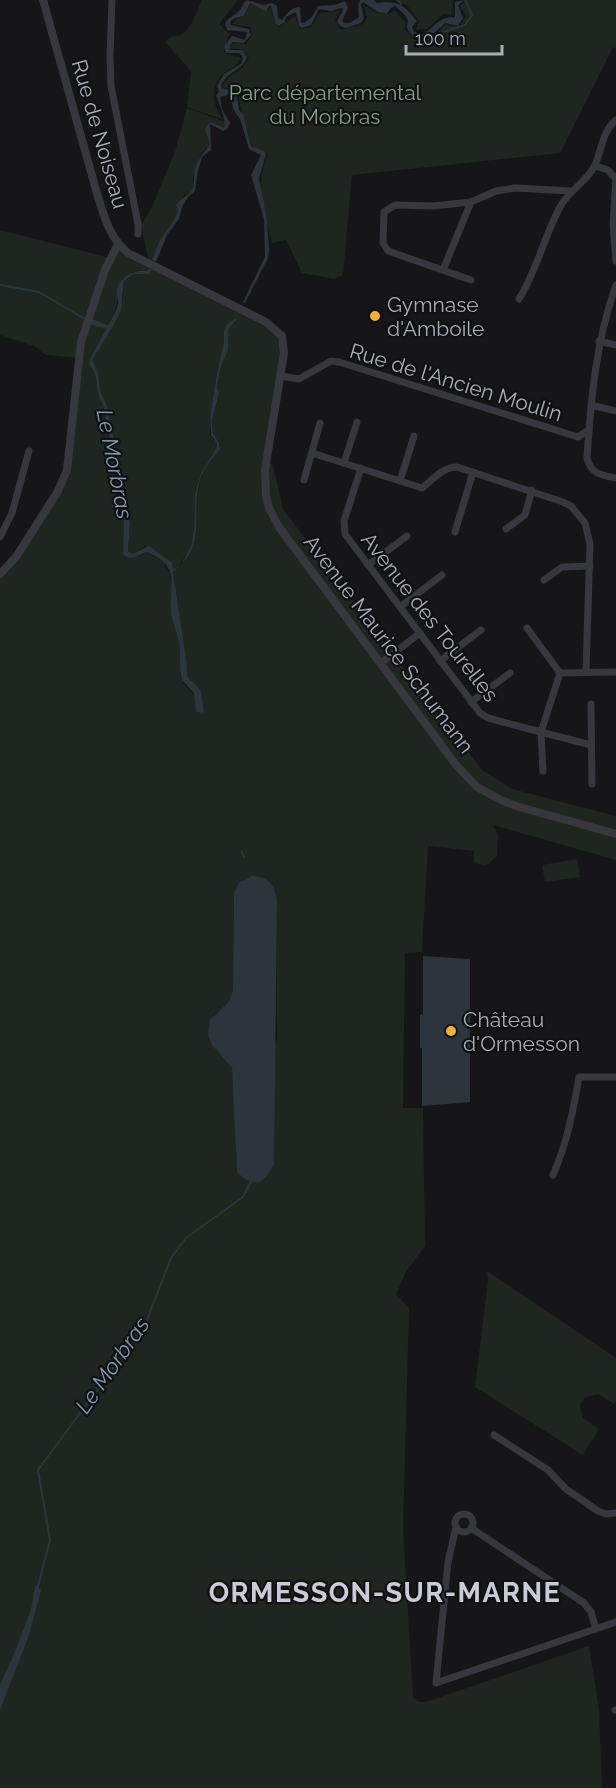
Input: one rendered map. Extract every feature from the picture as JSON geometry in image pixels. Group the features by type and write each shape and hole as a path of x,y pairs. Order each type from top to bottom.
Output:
{"street":[{"name":"Rue de Noiseau","path":"43,0 101,206 118,244"},
{"path":"112,0 111,86 138,234"},
{"path":"519,299 530,281 560,206 594,166 608,127 616,120"},
{"path":"594,166 608,170 616,177 613,224 616,261"},
{"path":"471,280 388,251 383,243 384,212 395,206 433,206 471,202 496,191 515,188 571,191"},
{"path":"443,270 471,202"},
{"name":"Avenue Maurice Schumann","path":"118,244 128,253 255,316 275,328 282,336 284,343 266,470 269,508 279,527 456,765 477,787 516,806 616,834"},
{"path":"0,574 16,557 58,491 67,470 80,343 102,277 118,244"},
{"path":"616,285 599,341 587,458 596,474 616,478"},
{"path":"599,341 616,345"},
{"name":"Rue de l'Ancien Moulin","path":"280,376 299,379 331,362 339,362 578,437 589,430"},
{"path":"591,405 616,411"},
{"path":"344,463 357,422"},
{"path":"304,480 320,423"},
{"path":"400,481 414,436"},
{"path":"0,537 12,513 29,451"},
{"path":"312,453 422,488 451,467 473,472 563,502 579,514 588,531 590,544 586,671"},
{"name":"Avenue des Tourelles","path":"361,468 344,521 345,534 480,713 488,718 591,745"},
{"path":"455,532 473,472"},
{"path":"506,529 525,515 532,490"},
{"path":"368,565 407,536"},
{"path":"544,580 562,567 590,566"},
{"path":"400,607 442,575"},
{"path":"527,628 560,673"},
{"path":"440,661 481,630"},
{"path":"381,663 420,633"},
{"path":"560,673 616,672"},
{"path":"471,702 510,673"},
{"path":"543,771 541,732 560,673"},
{"path":"591,705 592,784"},
{"path":"553,1175 564,1150 572,1121 579,1077 616,1077"},
{"path":"494,1435 548,1470 569,1492 598,1511 606,1514 616,1513"},
{"path":"456,1527 464,1532 471,1528 473,1522 467,1515 458,1517 448,1562 436,1683 616,1622"},
{"path":"471,1528 584,1603 591,1612 596,1629"}],"green space":[{"path":"202,0 238,0 219,24 229,34 224,51 226,54 241,58 220,77 215,88 215,105 224,120 187,107 191,71 165,42 186,31"},
{"path":"397,0 453,0 452,14 443,14 427,29 416,30 419,21 407,5"},
{"name":"Parc départemental du Morbras","path":"467,0 616,0 616,49 613,47 560,153 352,175 343,275 334,279 302,273 286,240 272,243 261,188 261,178 268,155 266,151 252,146 238,92 234,89 222,88 227,79 243,67 249,58 241,49 231,49 230,46 234,43 246,44 252,35 250,27 232,24 236,19 245,16 250,4 266,12 271,7 278,28 295,16 300,29 311,27 320,13 340,10 335,21 341,30 363,24 367,17 363,5 377,13 388,14 395,10 405,22 405,30 416,40 431,38 446,24 459,28 466,16 460,6"},
{"path":"187,108 226,122 224,128 212,122 205,130 210,144 201,154 193,179 192,191 184,195 175,218 165,232 152,260 148,258 141,225 151,209 175,152"},
{"path":"0,230 110,258 118,244 255,316 284,343 267,463 273,465 283,509 482,770 512,789 616,816 616,860 493,825 498,835 497,856 486,866 474,863 474,851 428,846 422,952 405,953 403,1108 423,1108 425,1246 406,1272 396,1294 409,1308 403,1528 413,1696 418,1702 426,1702 589,1646 599,1709 602,1788 0,1788 0,574 64,480 77,358 46,355 34,346 0,335","holes":["138,270 149,274 134,274 124,281 123,299 114,325 92,359 100,384 130,523 128,551 132,554 146,546 166,558 174,569 180,565 191,546 195,494 201,473 217,447 210,435 210,416 218,367 225,343 224,331 227,324 237,319 228,330 228,350 221,366 217,387 219,395 212,420 213,433 220,445 201,478 195,540 191,551 184,562 173,572 187,671 189,678 201,692 204,713 196,712 195,695 184,684 180,675 182,668 179,643 171,615 173,589 164,562 146,552 139,556 123,554 124,513 103,404 89,361 106,329 92,319 108,325 115,312 122,279","260,876 268,881 276,892 277,1039 237,1172 234,1076 213,1016 229,1001 233,991 234,892 243,880"]},
{"path":"577,859 580,877 545,882 542,865"},
{"path":"487,1271 616,1358 616,1401 614,1404 598,1394 585,1397 580,1405 583,1418 599,1429 583,1455 475,1387 488,1280"}],"water":[{"path":"247,0 264,5 272,3 277,6 278,18 282,20 290,11 300,7 301,22 304,23 312,17 318,6 335,5 345,1 348,8 342,21 350,23 359,17 360,0 374,0 377,3 390,2 404,7 417,21 412,27 414,32 422,34 440,21 455,17 455,2 465,0 458,5 463,18 458,26 445,23 432,34 420,38 415,38 409,32 405,15 395,6 387,14 378,12 363,2 361,5 364,18 361,23 346,28 340,26 337,21 342,8 331,11 319,9 311,25 302,28 299,26 296,12 286,17 285,22 279,26 276,24 271,6 266,12 250,3 244,16 231,21 230,25 249,29 251,35 244,43 233,42 230,45 230,50 242,50 247,57 242,66 225,79 221,88 236,91 239,110 243,114 251,146 265,151 266,155 259,178 267,220 268,258 245,303 243,302 265,257 264,219 251,175 261,155 249,149 240,119 233,109 231,94 220,97 222,109 230,123 223,131 210,124 211,150 202,157 195,191 182,207 179,219 167,235 156,262 152,260 160,240 175,218 178,210 176,205 193,188 196,165 210,144 205,130 207,125 212,122 224,128 224,117 216,95 219,92 217,86 224,74 241,64 243,57 239,53 226,53 224,47 232,36 245,40 247,32 227,30 225,23 239,11"},
{"path":"152,270 149,274 134,274 124,281 121,310 92,360 98,374 101,394 107,406 130,523 128,551 132,554 149,546 171,562 174,569 179,566 173,572 187,671 189,678 201,692 204,713 196,712 194,693 182,680 179,643 171,615 172,587 169,571 158,557 146,552 132,558 123,554 124,513 103,404 89,361 106,329 90,324 92,319 108,325 117,306 117,289 121,280 133,272"},
{"path":"236,318 228,330 228,350 221,366 217,387 219,394 212,420 213,433 220,449 201,477 195,539 182,564 191,546 195,494 201,473 217,447 211,435 210,416 224,343 224,331 227,324"},
{"path":"252,876 262,877 270,882 277,901 274,1164 267,1176 258,1182 248,1180 237,1172 232,1068 212,1045 208,1035 210,1020 229,1001 233,991 234,892 239,883"},
{"path":"423,956 470,959 470,1102 422,1106 420,1015 423,1014"},
{"path":"35,1585 41,1590 29,1635 0,1710 0,1685 31,1610"}],"waterway":[{"name":"Le Morbras","path":"397,0 401,3 400,7"},
{"name":"Le Morbras","path":"431,36 465,25 472,15 465,0"},
{"path":"0,285 39,292 85,319"},
{"name":"Le Morbras","path":"242,852 244,857"},
{"name":"Le Morbras","path":"37,1590 50,1540 38,1470 145,1325 171,1258 186,1238 243,1197 252,1180"}],"place":[{"name":"Gymnase d'Amboile","path":"375,316"},
{"name":"Château d'Ormesson","path":"451,1031"}],"district":[{"name":"ORMESSON-SUR-MARNE","path":"385,1592"}]}
